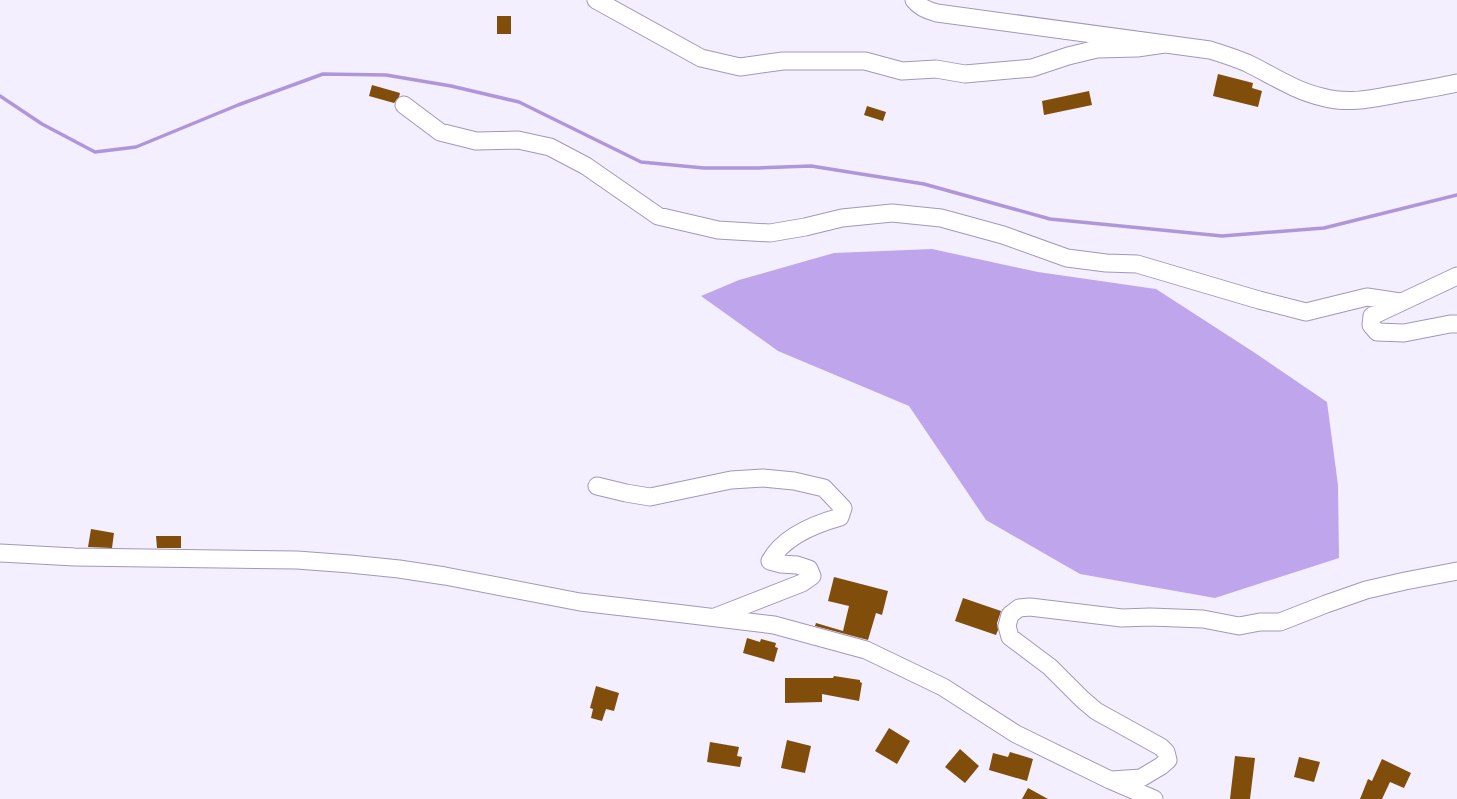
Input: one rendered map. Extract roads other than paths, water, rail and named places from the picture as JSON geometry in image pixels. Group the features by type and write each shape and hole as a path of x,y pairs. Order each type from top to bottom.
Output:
{"street":[{"path":"596,0 701,58 740,68 783,61 864,61 902,71 936,69 965,74 1032,68 1097,48 1137,48 1165,44"},
{"path":"914,0 929,11 938,13 1210,50 1228,55 1306,92 1339,101 1374,99 1457,84"},
{"path":"404,105 440,132 476,141 518,140 550,147 586,166 658,216 718,230 770,233 805,227 842,218 892,213 941,218 1003,235 1067,258 1106,263 1137,264 1259,300 1306,312 1368,297 1400,302"},
{"path":"1457,276 1372,316 1371,325 1377,332 1404,334 1450,324 1457,324"},
{"path":"597,486 650,497 732,480 763,478 794,481 824,488 843,508 840,518 829,520 798,534 785,542 770,561 781,564 797,565 809,569 812,576 802,583 713,618"},
{"path":"0,553 75,557 297,560 350,564 445,576 580,602 774,625 866,650 943,687 1016,734 1110,780 1154,799"},
{"path":"1110,780 1141,778 1168,760 1166,752 1161,747 1096,711 1050,667 1010,637 1007,626 1010,615 1019,608 1047,608 1122,618 1150,617 1203,619 1239,626 1260,622 1280,622 1366,590 1457,571"}],"waterway":[{"path":"0,96 42,124 95,152 136,147 238,105 323,74 386,75 451,86 519,102 641,162 704,168 811,166 924,184 1050,219 1222,236 1324,228 1457,195"}]}
